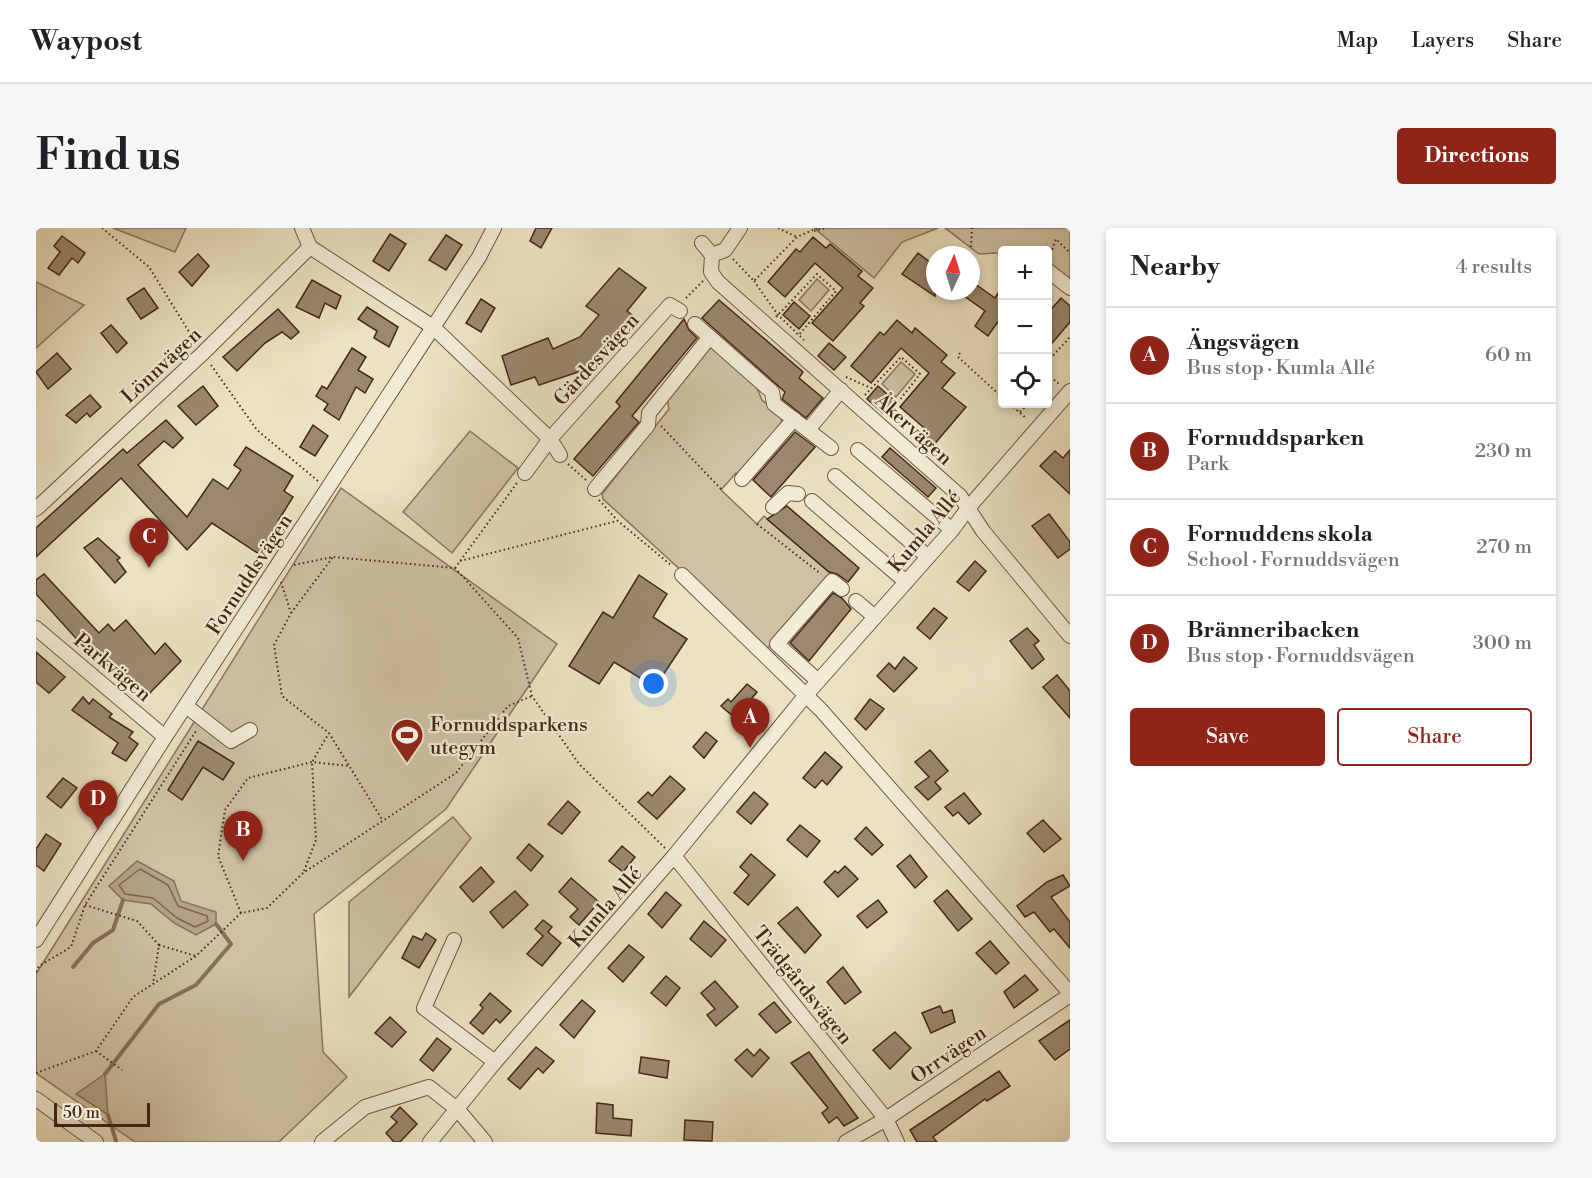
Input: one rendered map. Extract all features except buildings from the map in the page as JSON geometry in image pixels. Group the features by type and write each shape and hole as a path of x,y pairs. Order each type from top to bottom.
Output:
{"street":[{"path":"302,228 310,247 433,327 550,439 560,455"},
{"name":"Fornuddsvägen","path":"37,935 479,257 494,228"},
{"path":"712,255 725,250 740,228"},
{"path":"702,243 712,255 711,272"},
{"name":"Lönnvägen","path":"36,509 202,354 310,247"},
{"name":"Åkervägen","path":"711,272 718,282 960,496 983,531 1070,636"},
{"path":"1052,274 1070,288"},
{"name":"Gärdesvägen","path":"532,464 550,439 675,308"},
{"path":"695,324 772,392 774,404 831,448"},
{"path":"595,489 648,425 649,413 710,338"},
{"path":"808,430 841,390"},
{"name":"Kumla Allé","path":"430,1142 495,1062 674,856 806,694 952,530 1008,454 1043,433 1070,391"},
{"path":"742,479 794,419"},
{"path":"858,450 952,530"},
{"path":"835,476 928,557"},
{"path":"773,507 788,493 798,494"},
{"path":"812,501 906,582"},
{"path":"682,575 806,694 1070,994"},
{"path":"818,681 777,644 836,586"},
{"path":"856,602 875,617"},
{"name":"Parkvägen","path":"36,628 165,737"},
{"path":"186,706 202,721 231,741 250,730"},
{"name":"Trädgårdsvägen","path":"674,856 886,1119 897,1142"},
{"path":"454,940 424,1008 495,1062"},
{"name":"Orrvägen","path":"846,1142 886,1119 1070,994"},
{"path":"322,1142 365,1107 429,1087 458,1110 485,1142"},
{"path":"36,1099 96,1142"}],"path":[{"path":"778,228 797,237"},
{"path":"754,281 797,237 826,228"},
{"path":"971,246 972,228"},
{"path":"1052,249 1056,240 1070,253"},
{"path":"725,250 754,281 778,315 800,333 806,342"},
{"path":"675,308 711,272"},
{"path":"768,326 817,274 836,291 790,345"},
{"path":"1052,357 1070,337"},
{"path":"960,353 958,357 998,393"},
{"path":"858,405 901,357 920,374 880,424"},
{"path":"840,374 871,388"},
{"path":"1015,408 1043,433"},
{"path":"1020,412 1024,408"},
{"path":"649,413 721,489"},
{"path":"560,455 595,489 599,501 618,521 682,575"},
{"path":"455,568 532,464"},
{"path":"460,561 618,521"},
{"path":"757,524 836,586"},
{"path":"333,557 291,613 274,645 282,696 329,733 382,821"},
{"path":"291,613 276,568 333,557 455,568 518,638 532,696 579,764 674,856"},
{"path":"36,1073 96,1051 133,997 196,956 241,912 267,908 303,873 456,773 508,706 532,696"},
{"path":"36,972 39,966 70,947 85,905 202,721"},
{"path":"303,873 316,840 312,762 329,733"},
{"path":"241,912 218,856 225,810 248,778 312,762 350,766"},
{"path":"85,905 137,921 159,945 196,956"},
{"path":"153,986 159,945"},
{"path":"96,1051 122,1070"}],"shaded area":[{"path":"113,228 186,228 175,252"},
{"path":"814,228 938,228 902,242 874,278"},
{"path":"945,228 1070,228 1070,281 1052,265 1052,246 998,246 998,253 980,254 980,246 969,246"},
{"path":"817,279 829,290 811,311 799,300"},
{"path":"36,282 84,305 36,348"},
{"path":"710,346 756,386 762,400 781,416 782,427 721,490 757,524 764,516 831,574 767,649 603,499 602,494 669,409 667,398"},
{"path":"901,362 915,374 896,397 882,384"},
{"path":"470,431 518,468 452,553 403,512"},
{"path":"341,488 557,644 446,809 314,914 323,1052 347,1077 279,1142 135,1142 36,1073 36,974"},
{"path":"453,817 471,838 349,997 349,902"}],"water":[{"path":"137,861 174,881 181,901 216,912 216,924 196,935 174,923 151,904 123,900 109,886"},
{"path":"105,1074 108,1115 76,1094"}],"waterway":[{"path":"73,967 93,943 113,930 123,900"},
{"path":"105,1074 159,1004 196,985 231,944 216,924"},
{"path":"108,1115 116,1141"}],"place":[{"name":"Fornuddens skola","path":"149,568"},
{"name":"Ängsvägen","path":"750,748"},
{"name":"Fornuddsparkens utegym","path":"407,764"},
{"name":"Bränneribacken","path":"98,830"},
{"name":"Fornuddsparken","path":"243,861"}]}
